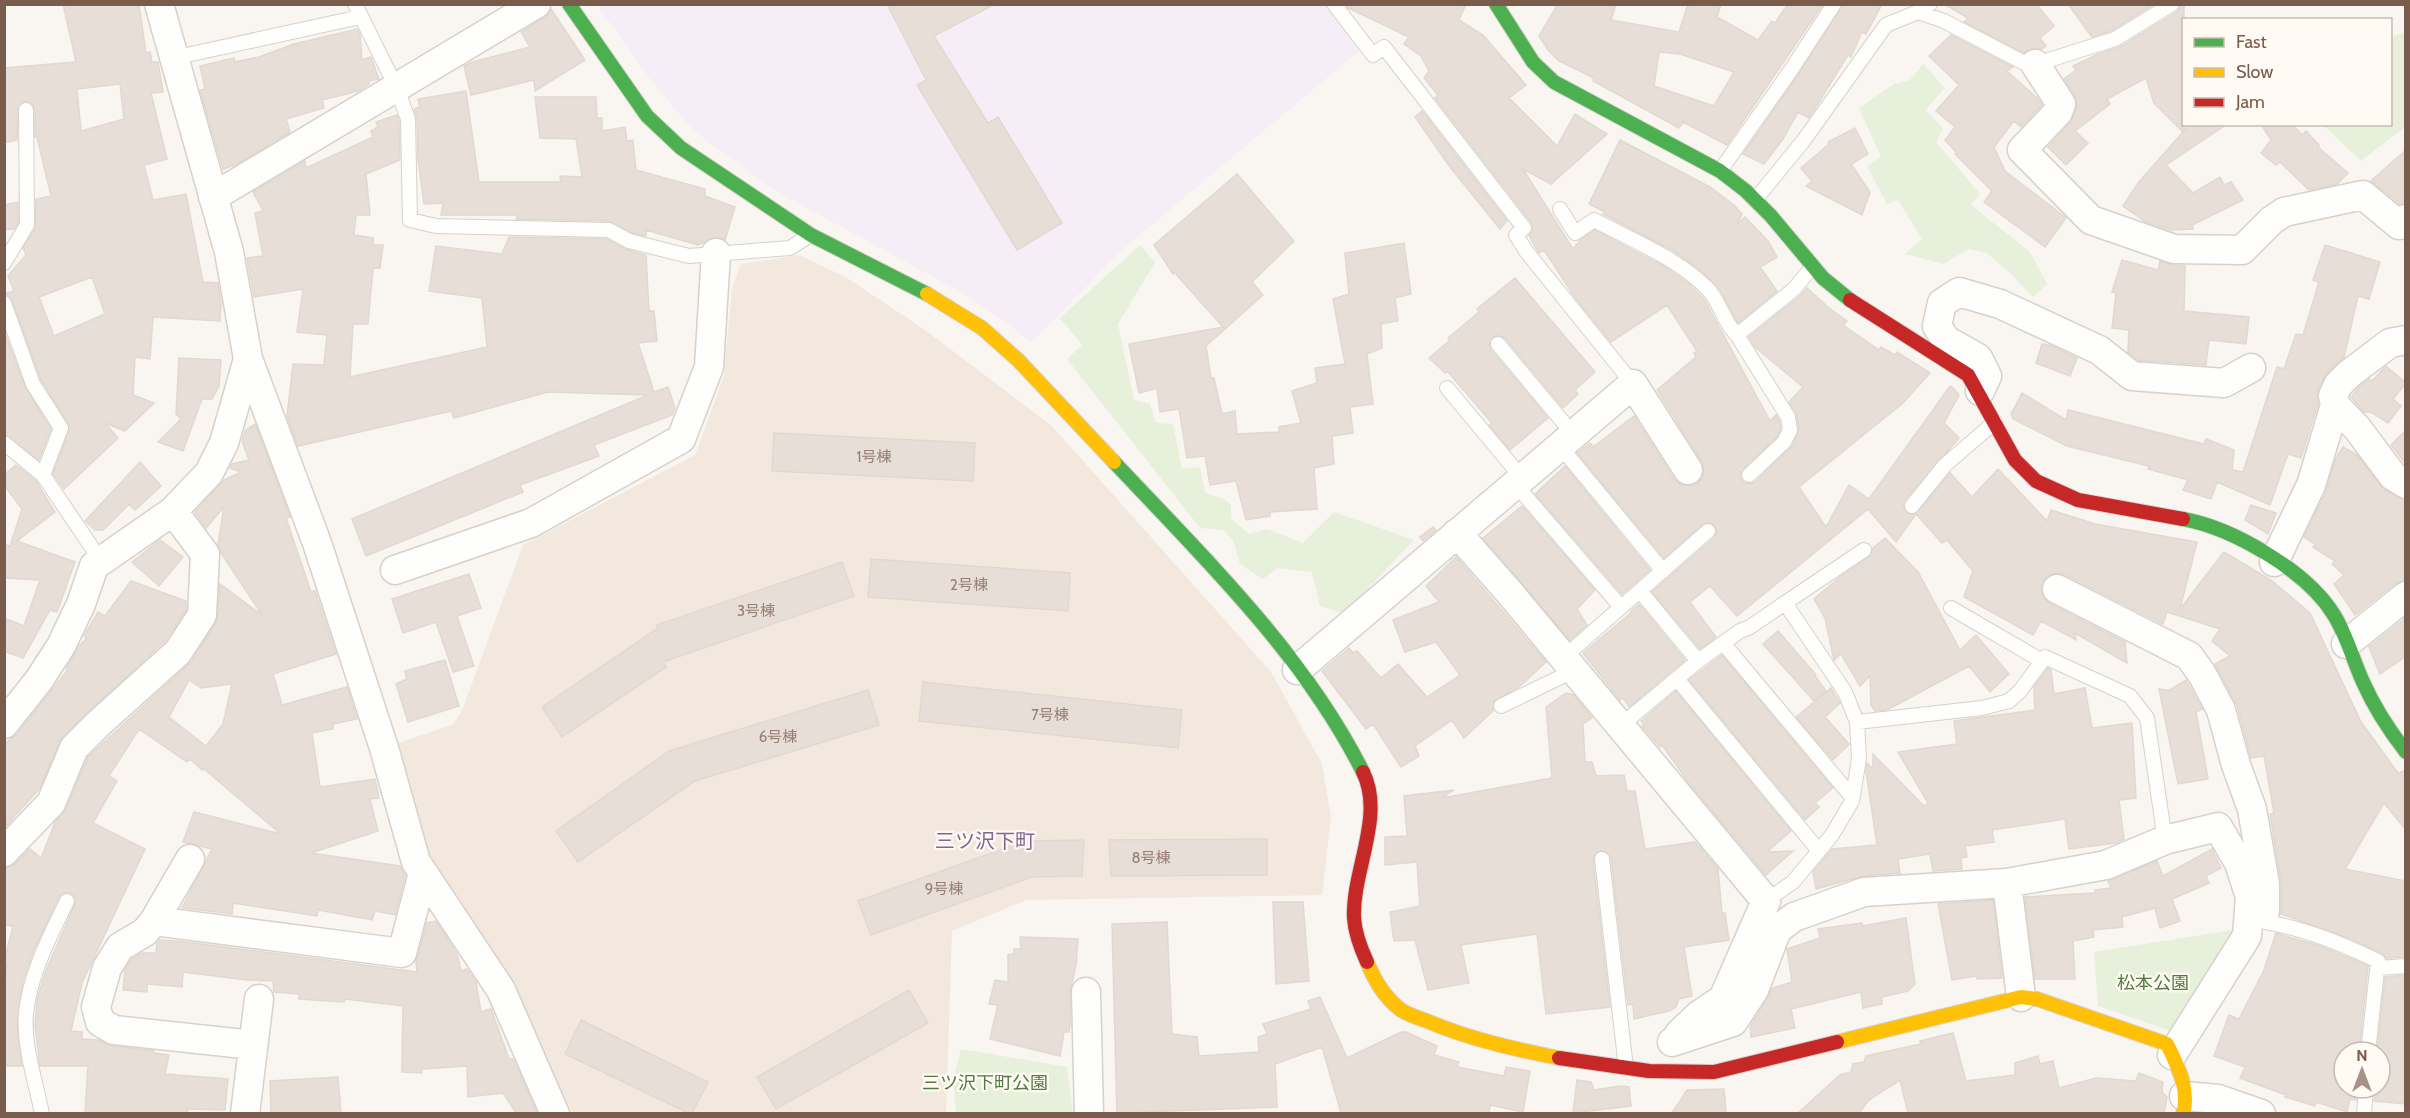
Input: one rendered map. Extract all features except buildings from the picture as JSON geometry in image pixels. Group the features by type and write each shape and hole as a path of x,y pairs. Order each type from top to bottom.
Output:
{"street":[{"path":"159,4 229,252 248,359 317,543 384,748 416,862 501,990 555,1113"},
{"path":"213,197 398,89 536,4"},
{"path":"569,4 647,116 681,148 811,235 908,283 982,328 1018,360 1257,614 1343,732 1366,778 1371,815 1357,878 1354,919 1362,951 1375,982 1403,1011 1448,1030 1513,1049 1638,1069 1713,1072 2021,997 2037,999 2167,1044 2183,1081 2183,1105 2218,1099 2261,1113"},
{"path":"1496,4 1533,62 1554,82 1720,171 1755,200 1841,294 1968,375 1980,391 2017,463 2036,481 2086,503 2209,525 2233,533 2317,593 2331,609 2369,695 2388,729 2406,752"},
{"path":"2036,64 2061,104 2058,112 2022,150 2091,220 2174,249 2242,250 2272,220 2284,212 2363,195 2399,225 2406,219"},
{"path":"395,570 531,523 681,439 709,367 716,253"},
{"path":"1980,391 1987,376 1978,358 1946,340 1937,326 1942,303 1959,292 2000,304 2099,350 2132,376 2224,383 2251,368"},
{"path":"2274,562 2311,485 2335,405 2333,396 2338,385 2390,343 2406,340"},
{"path":"4,724 39,680 61,646 81,604 94,566 173,511 209,473 224,443 248,359"},
{"path":"1297,670 1633,384 1688,470"},
{"path":"2335,405 2357,428 2392,476 2406,484"},
{"path":"4,852 51,803 74,748 178,652 202,615 205,554 173,511"},
{"path":"1457,533 1766,901 1723,999 1699,1016 1672,1042 1638,1069"},
{"path":"2057,589 2189,656 2202,674 2221,710 2236,765 2252,809 2265,884 2264,936 2245,972 2175,1061"},
{"path":"2346,644 2406,596"},
{"path":"1672,1042 1733,1022 1754,990 1778,930 1794,917 1864,892 2007,883 2106,865 2165,840 2218,826 2239,862 2250,897 2247,936 2175,1061"},
{"path":"189,859 154,921 145,932 120,947 107,968 96,1007 100,1022 114,1030 253,1045"},
{"path":"154,921 402,953 423,873"},
{"path":"2007,883 2021,997"},
{"path":"1086,992 1089,1113"},
{"path":"245,1113 259,999"}],"lane":[{"path":"1334,4 1373,55 1384,47 1524,228 1516,235 1526,251 1633,384"},
{"path":"1720,171 1834,4"},
{"path":"1755,200 1804,140 1886,25 1924,8 1944,21 2030,66 2115,39 2172,4"},
{"path":"173,58 357,11 398,89 408,119 410,220 436,226 609,230 629,241 689,256 790,248 811,235"},
{"path":"4,263 27,225 26,110"},
{"path":"1560,209 1575,232 1594,220 1670,259 1708,289 1731,330 1737,335 1788,417 1790,430 1784,442 1749,475"},
{"path":"1737,335 1794,289 1813,266"},
{"path":"4,303 33,384 61,428 43,475"},
{"path":"1498,344 1664,571"},
{"path":"1447,388 1518,481 1621,608"},
{"path":"1912,506 1946,465 1995,422"},
{"path":"4,443 43,475 101,561"},
{"path":"1501,706 1568,664 1621,608 1708,531"},
{"path":"1620,726 1698,661 1864,550"},
{"path":"1640,591 1698,661"},
{"path":"1766,901 1793,882 1832,835 1852,797 1859,759 1857,722 1845,692 1785,603"},
{"path":"1951,608 2042,661"},
{"path":"1723,643 1852,797"},
{"path":"1857,722 1982,708 2009,701 2020,691 2044,657 2130,696 2147,718 2165,840"},
{"path":"1677,679 1819,850"},
{"path":"1602,859 1638,1069"},
{"path":"42,1113 27,1040 26,1014 42,954 67,901"},
{"path":"2265,922 2292,926 2378,961 2369,1040"},
{"path":"2379,968 2406,966"}],"shaded area":[{"path":"597,5 1329,5 1364,47 1123,249 1032,342 968,296 774,190 694,131 650,79"},
{"path":"800,255 847,278 925,330 1052,426 1271,672 1322,764 1331,817 1322,895 1026,900 952,931 946,1113 573,1113 509,990 433,872 393,745 454,724 463,708 523,545 695,455 724,376 732,288 741,264"}],"green space":[{"path":"2405,32 2405,127 2361,161 2324,126 2392,126 2392,37"},
{"path":"1923,64 1945,88 1926,110 1943,129 1936,142 1980,194 1971,205 2030,252 2047,284 2033,297 1987,253 1968,249 1944,264 1905,254 1922,239 1898,200 1887,204 1867,166 1881,157 1859,108 1894,84 1910,80"},
{"path":"1140,245 1155,262 1118,324 1134,400 1150,404 1156,423 1173,424 1182,469 1200,467 1205,493 1224,499 1231,505 1231,518 1249,534 1267,529 1303,543 1334,512 1414,540 1344,614 1320,606 1312,572 1277,568 1263,579 1240,564 1233,540 1223,530 1200,528 1067,359 1082,345 1060,318"},
{"name":"松本公園","path":"2233,930 2171,1031 2098,1006 2094,952"},
{"name":"三ツ沢下町公園","path":"961,1049 1067,1067 1073,1113 956,1113 953,1078"}],"traffic: fast":[{"path":"569,4 647,116 681,148 811,235 927,294"},
{"path":"1496,4 1533,62 1554,82 1720,171 1746,191 1771,216 1823,278 1850,300"},
{"path":"1114,462 1217,571 1282,647 1339,728 1363,772"},
{"path":"2183,519 2224,532 2267,554 2288,568 2322,599 2339,623 2372,700 2406,752"}],"traffic: slow":[{"path":"927,294 982,328 1018,360 1114,462"},
{"path":"1367,962 1385,994 1401,1010 1475,1038 1559,1058"},
{"path":"1837,1042 2021,997 2037,999 2167,1044 2184,1087 2183,1114"}],"traffic: jam":[{"path":"1850,300 1968,375 2015,460 2036,481 2078,500 2183,519"},
{"path":"1363,772 1369,789 1371,807 1354,918 1367,962"},
{"path":"1559,1058 1649,1071 1714,1072 1837,1042"}],"district":[{"name":"三ツ沢下町","path":"985,841"}]}
